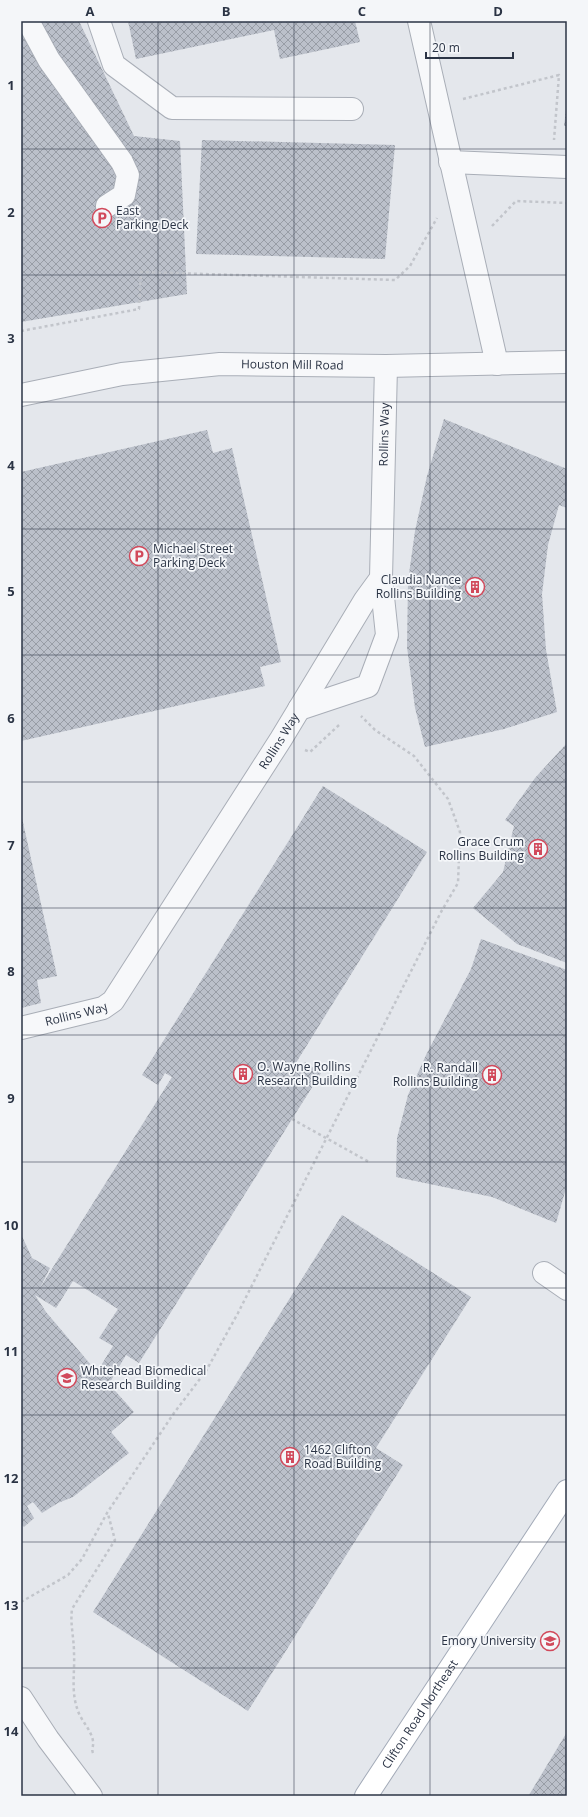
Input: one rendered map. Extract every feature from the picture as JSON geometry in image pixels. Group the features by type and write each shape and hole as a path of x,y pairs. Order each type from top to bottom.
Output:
{"main road":[{"name":"Clifton Road Northeast","path":"366,1796 567,1491"}],"street":[{"path":"28,21 49,60 122,162 128,176 124,196 107,206"},
{"path":"99,21 114,65 172,108 352,109"},
{"path":"419,21 497,364"},
{"path":"450,162 560,166"},
{"name":"Houston Mill Road","path":"21,396 122,374 220,364 386,366 567,362"},
{"name":"Rollins Way","path":"21,1028 102,1008 113,1001 281,739 365,600 380,578 386,366"},
{"path":"299,709 368,686 388,635 380,578"},
{"path":"544,1273 567,1289"},
{"path":"21,1698 48,1739 91,1796"}],"path":[{"path":"437,105 559,75 560,166"},
{"path":"491,228 516,201 567,203"},
{"path":"21,331 139,309 141,272 395,280 410,266 438,217"},
{"path":"21,1602 68,1575 82,1559 108,1513 174,1413 206,1371 242,1306 441,912 458,883 460,832 448,800 414,756 375,730 360,715"},
{"path":"281,739 310,752 344,720"},
{"path":"292,1119 369,1162"},
{"path":"96,1757 91,1752 94,1743 91,1734 81,1720 76,1707 73,1688 74,1652 70,1621 72,1609 115,1540 108,1513"}],"building":[{"name":"East Parking Deck","path":"21,21 79,21 134,136 180,141 187,294 21,322"},
{"path":"128,21 355,21 360,42 280,59 274,30 136,59"},
{"path":"566,110 567,126 564,126"},
{"path":"202,140 395,145 385,259 196,254"},
{"name":"Claudia Nance Rollins Building","path":"444,419 567,469 567,508 559,505 548,545 542,594 546,650 557,712 504,729 425,747 415,708 407,647 408,581 415,531 427,476"},
{"name":"Michael Street Parking Deck","path":"207,430 213,453 232,448 281,662 260,667 265,686 21,741 21,472"},
{"name":"Grace Crum Rollins Building","path":"567,743 567,963 517,944 473,908 503,872 514,826 505,820 535,778"},
{"name":"O. Wayne Rollins Research Building","path":"323,786 427,852 294,1066 300,1070 305,1062 321,1073 139,1363 126,1355 109,1384 134,1412 111,1432 129,1453 73,1497 58,1503 42,1513 33,1502 27,1506 34,1518 24,1527 21,1524 21,1234 32,1258 50,1268 40,1288 172,1077 165,1073 158,1085 142,1075","holes":["73,1281 118,1309 99,1338 113,1346 97,1372 46,1312 35,1295 56,1308"]},
{"path":"22,818 57,976 37,980 41,1003 21,1008"},
{"name":"R. Randall Rollins Building","path":"481,939 567,970 567,1185 556,1223 492,1197 396,1177 397,1138 408,1095 426,1055 471,969"},
{"name":"1462 Clifton Road Building","path":"342,1215 471,1297 376,1448 403,1465 248,1711 93,1612"},
{"path":"567,1732 567,1796 527,1796 529,1795"}],"place":[{"name":"East Parking Deck","path":"102,218"},
{"name":"Michael Street Parking Deck","path":"139,556"},
{"name":"Claudia Nance Rollins Building","path":"475,587"},
{"name":"Grace Crum Rollins Building","path":"538,849"},
{"name":"O. Wayne Rollins Research Building","path":"243,1074"},
{"name":"R. Randall Rollins Building","path":"492,1075"},
{"name":"Whitehead Biomedical Research Building","path":"67,1378"},
{"name":"1462 Clifton Road Building","path":"290,1457"},
{"name":"Emory University","path":"550,1641"}]}
